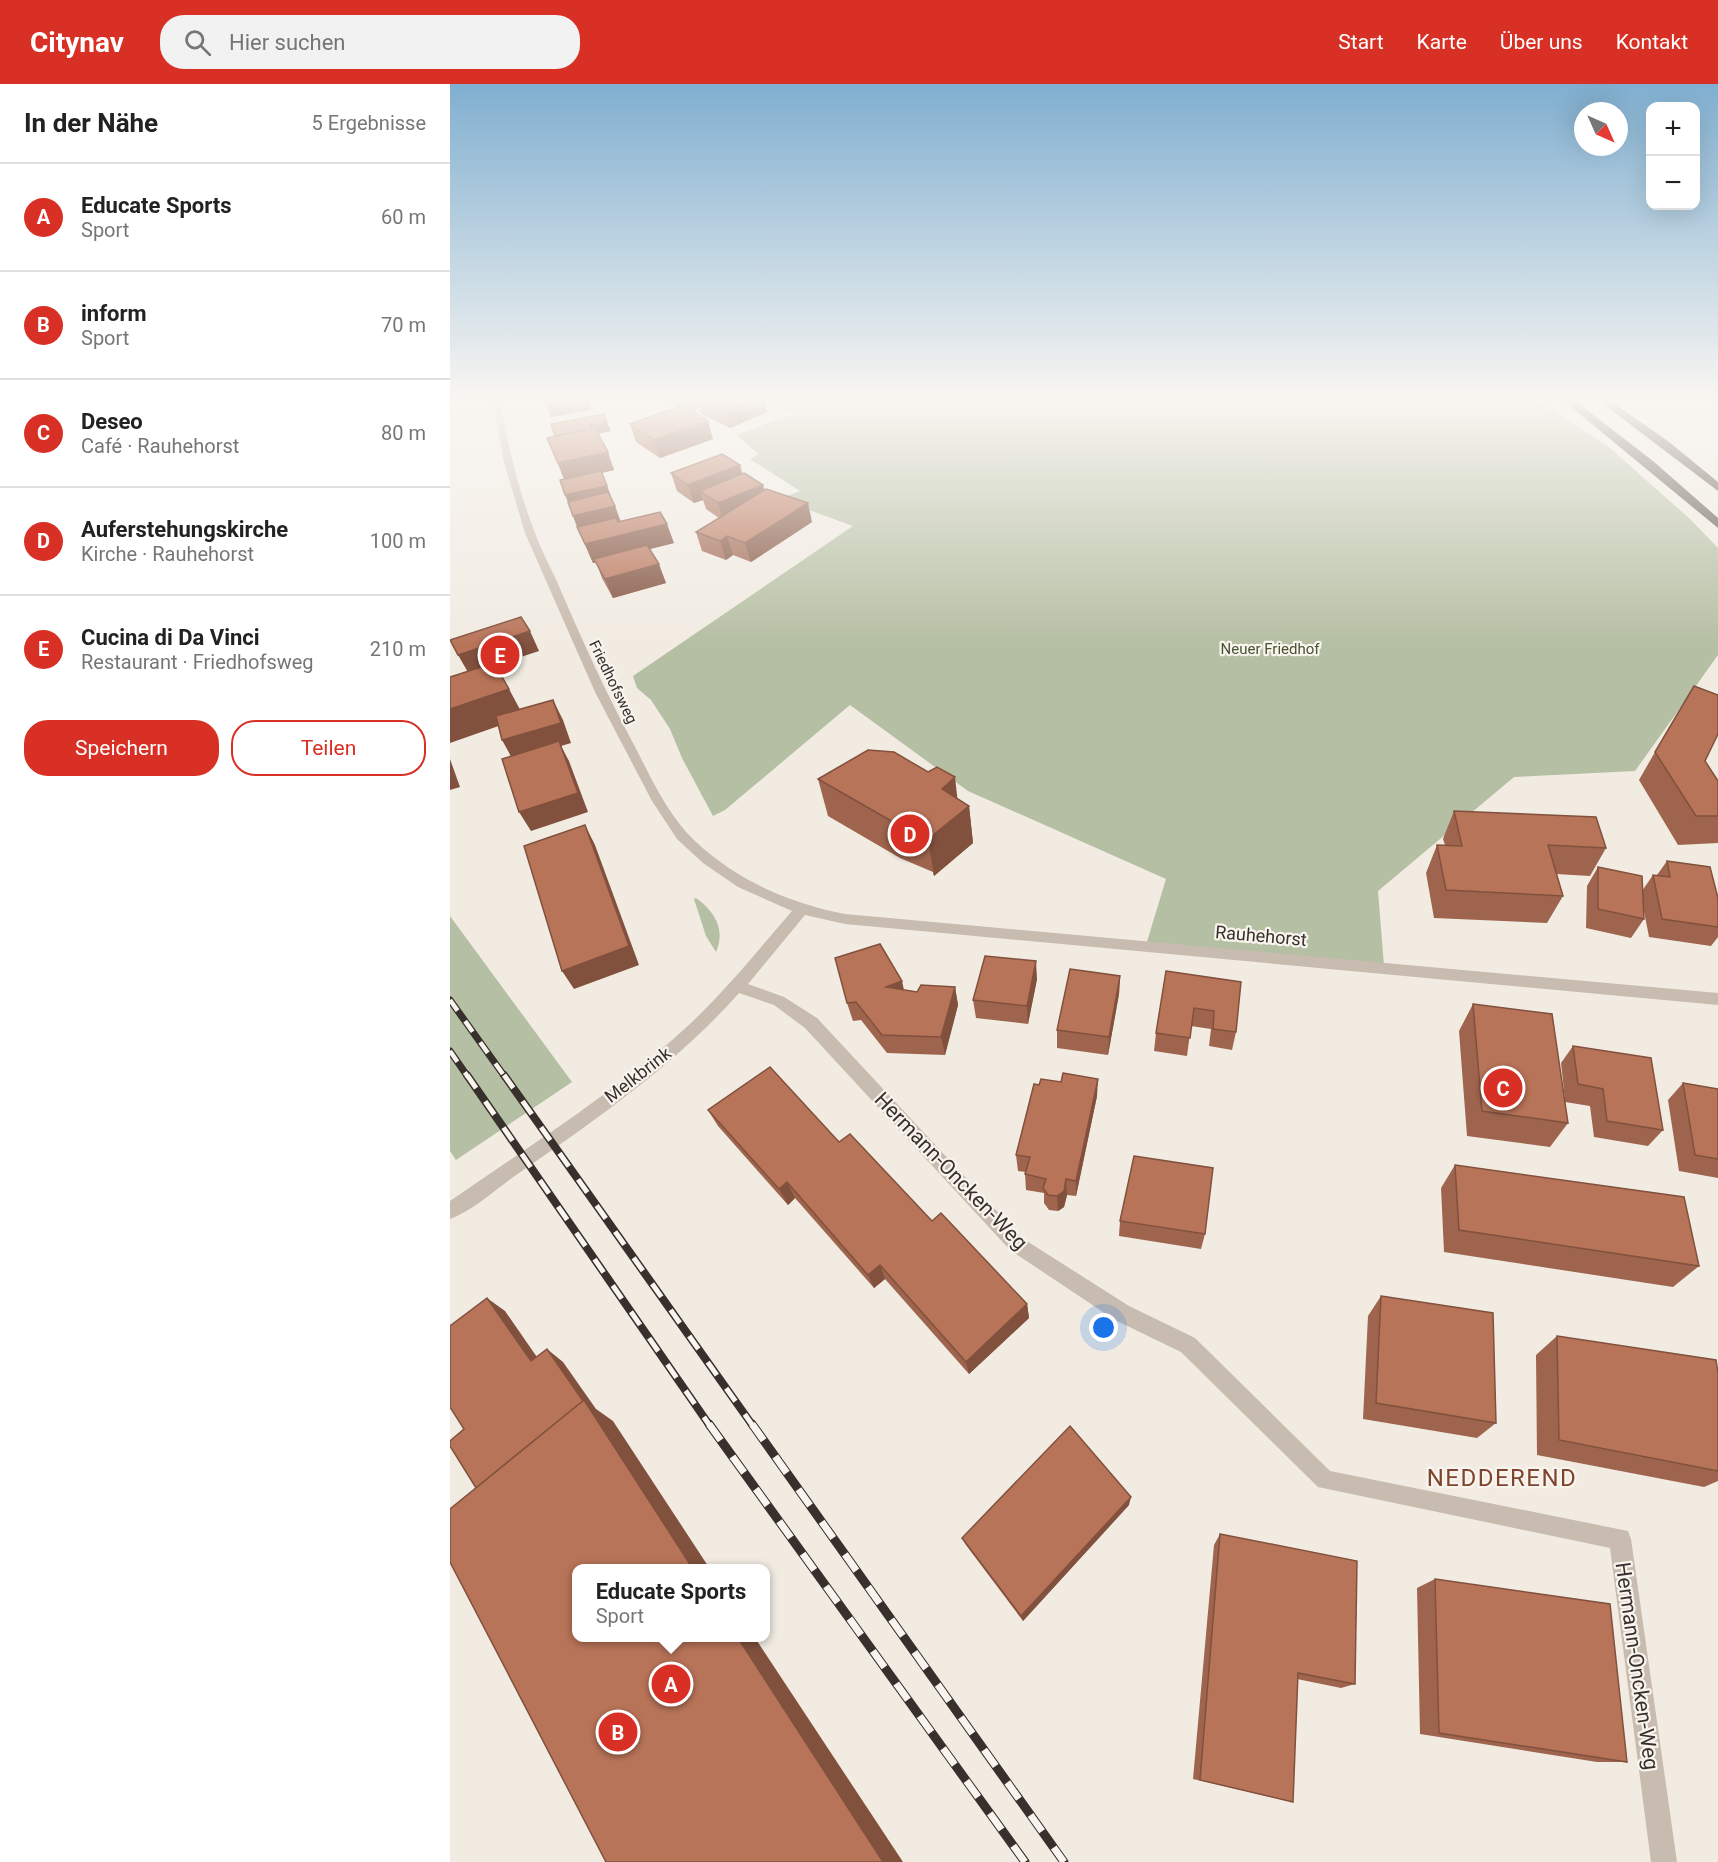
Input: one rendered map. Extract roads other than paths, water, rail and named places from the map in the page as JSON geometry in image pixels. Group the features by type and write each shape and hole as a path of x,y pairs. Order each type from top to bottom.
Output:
{"highway":[{"path":"1668,480 1718,524"}],"street":[{"name":"Friedhofsweg","path":"514,480 528,527 607,706 657,797 689,843 707,858 763,895 801,910"},
{"name":"Melkbrink","path":"450,1211 645,1071 694,1030 737,986 801,910"},
{"name":"Rauhehorst","path":"801,910 844,919 1718,999"},
{"name":"Hermann-Oncken-Weg","path":"737,986 779,1001 811,1023 1016,1245 1122,1312 1188,1345 1325,1480 1620,1539 1664,1862"}],"railway":[{"path":"450,1000 505,1077"},
{"path":"450,1051 468,1077"},
{"path":"467,1075 710,1426"},
{"path":"504,1075 753,1426"},
{"path":"709,1424 1025,1862"},
{"path":"752,1424 1064,1862"}],"place":[{"name":"Cucina di Da Vinci","path":"500,655"},
{"name":"Auferstehungskirche","path":"910,834"},
{"name":"Deseo","path":"1503,1088"},
{"name":"Educate Sports","path":"671,1684"},
{"name":"inform","path":"618,1732"}],"district":[{"name":"NEDDEREND","path":"1502,1478"}],"park label":[{"name":"Neuer Friedhof","path":"1270,649"}]}
